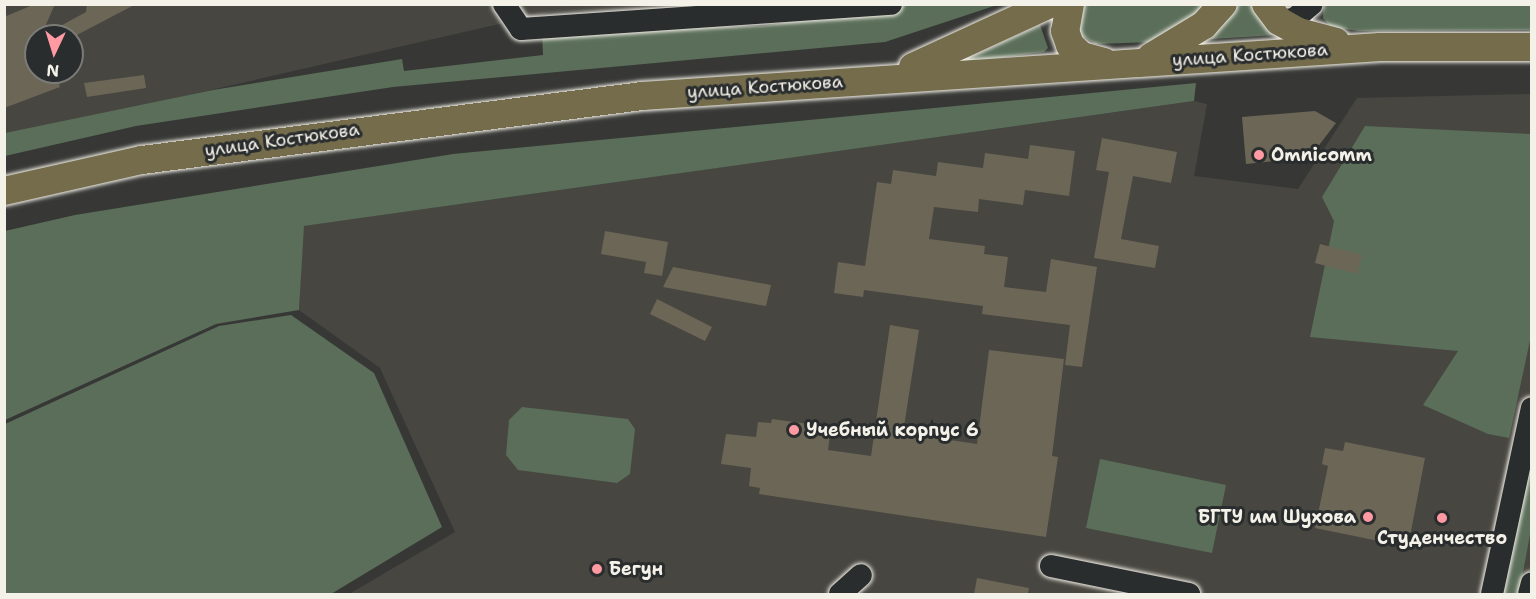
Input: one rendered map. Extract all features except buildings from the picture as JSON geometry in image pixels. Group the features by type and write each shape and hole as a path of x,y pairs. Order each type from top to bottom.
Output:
{"main road":[{"path":"886,78 961,49 1050,4"},
{"path":"1070,4 1065,31 1070,45 1082,56 1107,63"},
{"path":"1144,61 1186,38 1223,4"},
{"path":"1272,13 1316,38 1380,47"},
{"name":"улица Костюкова","path":"4,191 141,160 396,124 642,96 1107,63 1380,47 1532,47"}],"street":[{"path":"504,4 521,29 891,4"},
{"path":"1272,13 1294,18 1313,4"},
{"path":"1313,4 1312,25 1316,38"},
{"path":"1492,594 1532,408"},
{"path":"1051,566 1190,594"},
{"path":"840,594 861,575"},
{"path":"1529,594 1532,583"}],"shaded area":[{"path":"4,5 787,5 552,12 5,137"},
{"path":"1531,94 1531,594 349,594 455,532 380,368 299,310 303,226 1194,101 1207,104 1194,176 1298,189 1357,98"}],"green space":[{"path":"909,5 997,5 885,42 393,87 136,126 5,156 5,133 213,90 402,59 404,71 543,55 542,31 763,26"},
{"path":"1082,5 1211,5 1153,42 1095,44 1077,32"},
{"path":"1238,5 1253,5 1274,35 1211,39"},
{"path":"1324,5 1531,5 1531,30 1359,31 1331,27 1323,18"},
{"path":"1040,25 1048,48 1044,52 957,63"},
{"path":"1196,83 1194,101 304,226 299,310 216,324 5,420 5,231 75,215 453,154"},
{"path":"1365,126 1531,134 1531,336 1509,438 1488,434 1423,405 1458,351 1310,337 1334,221 1322,197"},
{"path":"291,315 374,373 442,527 331,594 5,594 5,424 219,326"},
{"path":"522,407 628,419 635,429 630,474 617,483 518,470 506,455 509,420"},
{"path":"1100,459 1226,485 1212,553 1086,528"},
{"path":"1531,463 1531,529 1519,594 1497,594"}],"place":[{"name":"Omnicomm","path":"1259,155"},
{"name":"Учебный корпус 6","path":"794,430"},
{"name":"БГТУ им Шухова","path":"1368,517"},
{"name":"Студенчество","path":"1442,518"},
{"name":"Бегун","path":"597,569"}]}
